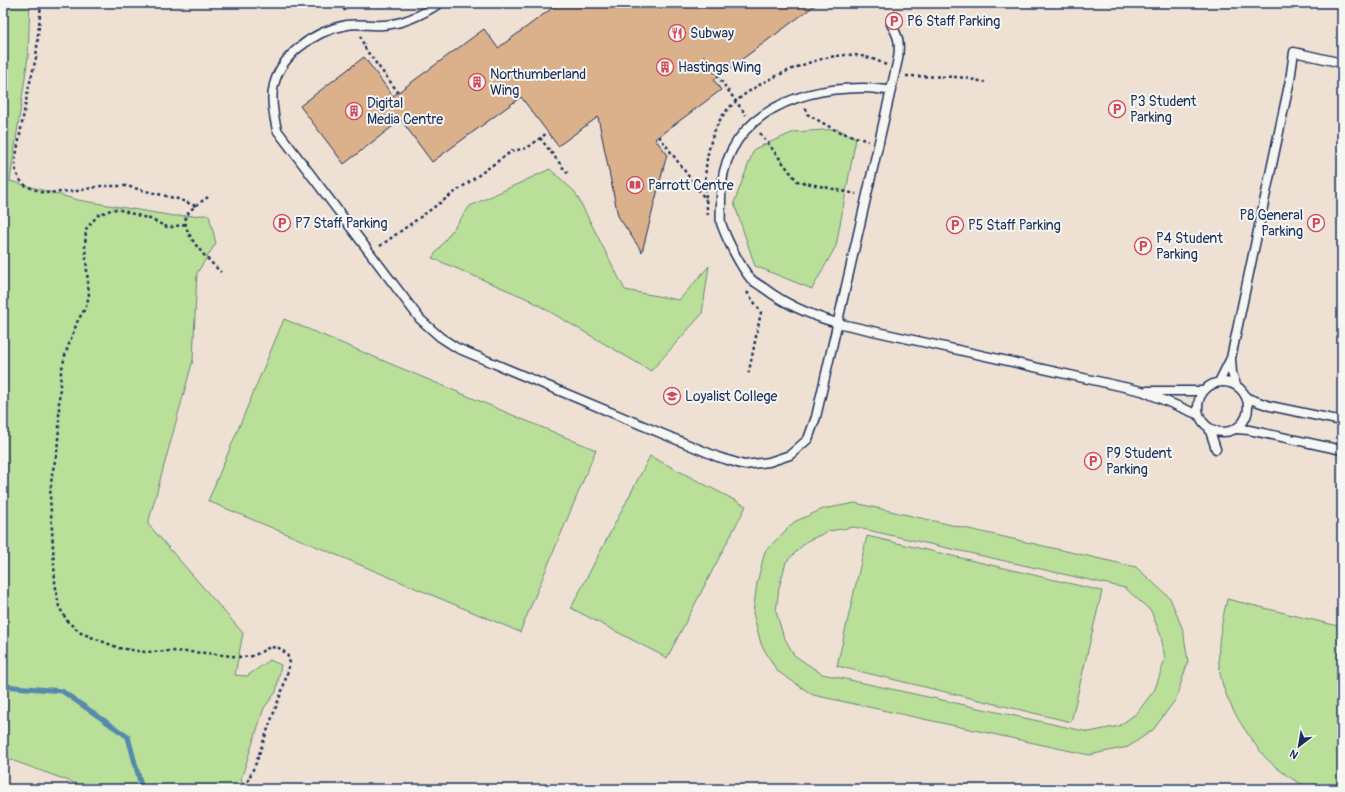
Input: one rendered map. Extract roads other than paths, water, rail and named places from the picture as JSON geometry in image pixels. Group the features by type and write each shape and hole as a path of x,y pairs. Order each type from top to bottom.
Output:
{"lane":[{"path":"440,3 408,21 384,25 353,25 330,29 307,41 292,54 279,72 273,90 273,111 277,130 420,319 440,337 458,348 718,457 744,465 769,462 790,455 808,439 816,417 895,70 899,46 898,35 891,24"},
{"path":"1236,385 1232,373 1231,358 1290,80 1294,52 1342,63"},
{"path":"891,90 864,88 834,90 791,100 770,109 752,123 733,145 724,170 721,195 721,222 732,250 751,279 778,299 798,310 837,323 1142,391 1199,415"},
{"path":"1218,382 1231,358"},
{"path":"1218,382 1227,382 1236,385 1242,390 1247,398 1249,406 1247,416 1243,424 1228,432 1218,432 1209,428 1199,415 1198,402 1203,391 1210,385 1218,382"},
{"path":"1142,391 1203,391"},
{"path":"1247,398 1270,406 1342,420"},
{"path":"1209,428 1216,449 1228,432"},
{"path":"1236,429 1249,430 1342,450"}],"waterway":[{"path":"3,686 62,691 128,737 142,789"}],"place":[{"name":"P6 Staff Parking","path":"894,21"},
{"name":"Subway","path":"677,33"},
{"name":"Hastings Wing","path":"665,67"},
{"name":"Northumberland Wing","path":"477,82"},
{"name":"P3 Student Parking","path":"1117,109"},
{"name":"Digital Media Centre","path":"354,111"},
{"name":"Parrott Centre","path":"635,185"},
{"name":"P7 Staff Parking","path":"282,223"},
{"name":"P8 General Parking","path":"1316,223"},
{"name":"P5 Staff Parking","path":"955,225"},
{"name":"P4 Student Parking","path":"1143,246"},
{"name":"Loyalist College","path":"672,396"},
{"name":"P9 Student Parking","path":"1093,461"}]}
